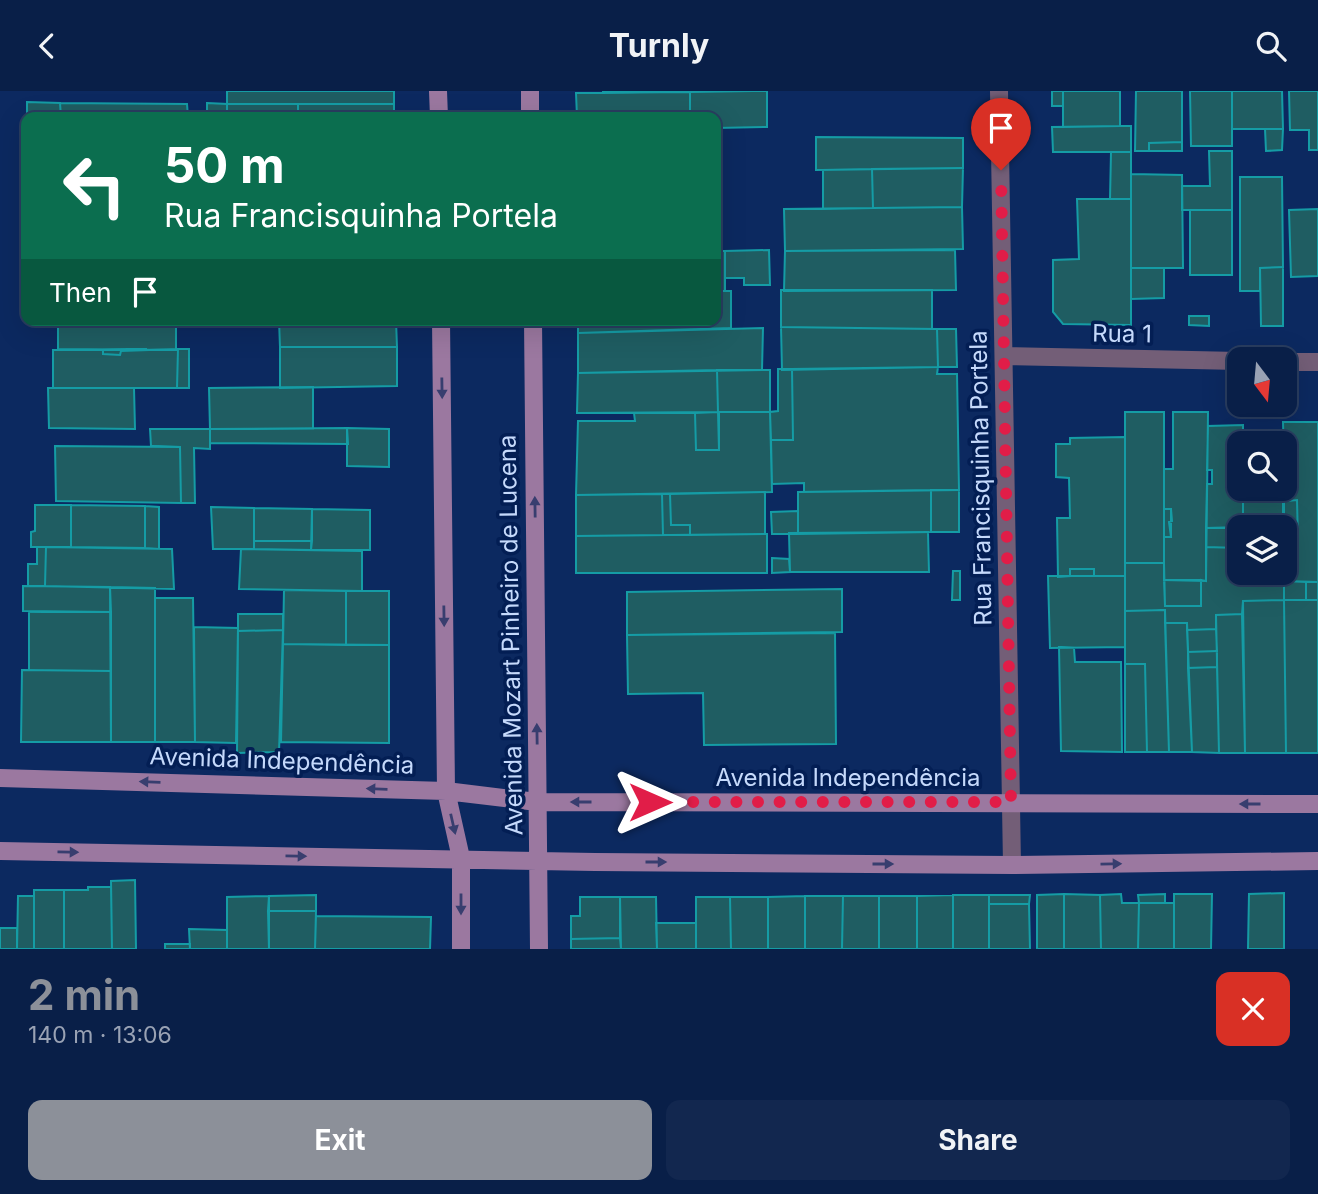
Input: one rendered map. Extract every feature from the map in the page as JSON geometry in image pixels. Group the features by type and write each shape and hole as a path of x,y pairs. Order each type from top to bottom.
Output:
{"main road":[{"path":"438,91 439,112"},
{"path":"530,91 530,112"},
{"path":"441,326 446,791 461,858 461,949"},
{"name":"Avenida Mozart Pinheiro de Lucena","path":"533,326 539,949"},
{"name":"Avenida Independência","path":"0,778 446,791 537,802 1318,804"},
{"path":"0,851 538,861 1012,865 1318,861"}],"street":[{"name":"Rua Francisquinha Portela","path":"999,91 1012,865"},
{"name":"Rua 1","path":"1004,356 1227,361"},
{"path":"1297,362 1318,362"}],"building":[{"path":"227,91 394,91 394,104 227,104"},
{"path":"603,91 753,91 603,93"},
{"path":"767,91 767,127 721,128 721,112 690,112 690,92"},
{"path":"1052,91 1063,91 1063,106 1052,106"},
{"path":"1063,91 1120,91 1120,126 1063,127"},
{"path":"1136,91 1182,91 1182,142 1149,143 1149,151 1135,151"},
{"path":"1190,91 1232,91 1232,146 1191,146"},
{"path":"1232,91 1282,91 1283,129 1232,129"},
{"path":"1289,91 1318,91 1318,150 1309,150 1309,130 1290,130"},
{"path":"690,92 690,112 577,112 576,93"},
{"path":"27,102 60,103 61,112 27,112"},
{"path":"60,103 187,104 188,112 61,112"},
{"path":"207,103 227,104 227,112 207,112"},
{"path":"227,104 298,104 298,112 227,112"},
{"path":"298,104 394,104 394,112 298,112"},
{"path":"1131,126 1131,152 1053,152 1052,127"},
{"path":"1265,129 1283,129 1282,150 1266,151"},
{"path":"816,137 963,138 963,168 816,170"},
{"path":"1182,142 1182,151 1149,151 1149,143"},
{"path":"1209,151 1232,151 1232,210 1182,210 1182,186 1210,186"},
{"path":"1111,152 1131,152 1131,199 1110,199"},
{"path":"963,168 962,207 873,208 872,169"},
{"path":"872,169 873,208 823,209 823,170"},
{"path":"1131,174 1182,175 1183,268 1131,268"},
{"path":"1240,177 1282,177 1283,267 1260,268 1260,291 1240,291"},
{"path":"1077,199 1131,199 1131,325 1063,324 1053,312 1053,260 1079,259"},
{"path":"962,207 963,249 785,251 784,209"},
{"path":"1318,209 1318,276 1291,277 1289,210"},
{"path":"1190,210 1232,210 1232,275 1190,275"},
{"path":"769,250 770,285 744,285 744,278 725,278 725,251"},
{"path":"955,250 956,290 784,291 785,251"},
{"path":"721,251 725,251 725,291 721,291"},
{"path":"1283,267 1283,326 1261,326 1260,268"},
{"path":"1131,268 1164,268 1164,298 1131,299"},
{"path":"781,290 932,290 932,329 781,327"},
{"path":"721,291 731,291 731,328 578,333 578,326 721,326"},
{"path":"1189,316 1209,316 1209,326 1189,325"},
{"path":"58,326 176,326 176,350 58,349"},
{"path":"279,326 396,326 397,347 280,347"},
{"path":"781,327 937,329 938,367 782,370"},
{"path":"763,328 762,370 578,373 578,333"},
{"path":"937,329 956,329 957,367 938,367"},
{"path":"280,347 397,347 397,386 280,388"},
{"path":"147,349 121,351 120,355 103,354 103,350"},
{"path":"178,349 189,349 189,388 177,388"},
{"path":"178,349 177,388 53,388 53,350 103,350 103,354 120,355 121,351"},
{"path":"938,367 937,374 957,374 959,490 804,492 804,483 772,484 771,440 793,440 792,369"},
{"path":"778,369 792,369 793,440 771,440 770,412 778,411"},
{"path":"717,370 770,370 770,412 718,412"},
{"path":"717,370 718,412 577,413 578,373"},
{"path":"313,387 313,429 210,429 209,388"},
{"path":"48,388 134,388 135,429 49,428"},
{"path":"718,412 719,450 696,450 695,413"},
{"path":"719,412 770,412 772,492 576,495 578,421 635,421 634,413 695,413 696,450 719,450"},
{"path":"1125,412 1164,412 1164,563 1125,563"},
{"path":"1173,412 1208,412 1206,581 1164,580 1164,537 1171,537 1169,522 1172,521 1171,509 1164,509 1164,469 1173,469"},
{"path":"1283,422 1318,422 1318,582 1297,581 1297,431 1283,431"},
{"path":"1243,425 1243,431 1227,431 1227,501 1243,501 1243,515 1227,515 1227,527 1206,528 1207,484 1212,484 1212,470 1207,470 1208,426"},
{"path":"347,428 348,444 210,443 210,429"},
{"path":"347,428 389,429 389,467 347,466"},
{"path":"150,429 210,429 210,449 194,448 195,503 181,503 180,447 151,446"},
{"path":"1125,437 1125,576 1094,576 1094,569 1070,569 1070,576 1058,577 1057,518 1070,518 1069,478 1056,477 1056,444 1070,444 1070,438"},
{"path":"55,446 180,447 181,503 56,501"},
{"path":"931,490 931,532 798,534 798,492"},
{"path":"931,490 959,490 959,532 931,532"},
{"path":"765,492 765,534 690,535 690,525 671,525 670,494"},
{"path":"662,494 663,535 576,536 576,495"},
{"path":"662,494 670,494 671,525 690,525 690,535 663,535"},
{"path":"1297,500 1298,542 1297,515 1284,515 1284,501"},
{"path":"1243,501 1283,501 1283,515 1243,515"},
{"path":"35,505 71,505 71,547 31,547 31,532 35,531"},
{"path":"71,505 145,506 145,548 71,547"},
{"path":"145,506 159,507 159,549 145,548"},
{"path":"211,507 254,508 254,549 213,549"},
{"path":"254,508 312,509 312,541 254,541"},
{"path":"312,509 370,510 370,550 311,550"},
{"path":"1164,509 1171,509 1171,537 1164,537"},
{"path":"798,511 798,534 772,534 771,512"},
{"path":"1206,528 1227,528 1227,548 1206,547"},
{"path":"928,532 929,572 790,572 789,533"},
{"path":"767,534 767,573 576,573 576,536"},
{"path":"254,541 312,541 311,550 254,549"},
{"path":"37,547 46,547 45,586 28,586 28,564 37,564"},
{"path":"46,547 172,549 174,589 45,586"},
{"path":"1206,547 1227,548 1227,585 1284,585 1284,600 1243,601 1242,614 1216,615 1216,629 1187,630 1187,623 1165,623 1165,610 1125,611 1125,563 1164,563 1165,606 1201,606 1201,580 1206,581"},
{"path":"241,549 362,551 362,591 239,589"},
{"path":"772,558 789,559 790,572 772,573"},
{"path":"1070,569 1094,569 1094,576 1070,576"},
{"path":"953,571 960,571 960,600 952,600"},
{"path":"1048,576 1125,576 1125,647 1050,648"},
{"path":"1164,580 1201,580 1201,606 1165,606"},
{"path":"1306,582 1306,600 1284,600 1284,585"},
{"path":"1306,582 1318,582 1318,600 1306,600"},
{"path":"23,586 110,587 111,612 23,611"},
{"path":"110,587 155,588 155,742 111,742"},
{"path":"842,589 842,632 627,635 627,592"},
{"path":"284,590 346,591 346,645 283,644"},
{"path":"346,591 389,591 389,645 346,645"},
{"path":"155,598 193,598 195,742 155,742"},
{"path":"1284,600 1286,753 1245,753 1243,601"},
{"path":"1284,600 1318,600 1318,753 1286,753"},
{"path":"1165,610 1169,752 1147,752 1145,664 1125,664 1125,611"},
{"path":"29,612 111,612 111,671 29,670"},
{"path":"238,614 283,614 283,630 238,631"},
{"path":"1242,614 1245,753 1219,753 1216,615"},
{"path":"1165,623 1187,623 1192,752 1169,752"},
{"path":"194,627 238,628 236,743 195,742"},
{"path":"1216,629 1217,651 1188,652 1187,630"},
{"path":"283,630 279,752 237,753 238,631"},
{"path":"835,633 836,744 704,745 703,693 628,694 627,635"},
{"path":"283,644 389,645 389,743 281,742"},
{"path":"1059,647 1074,648 1075,662 1121,662 1122,752 1061,751"},
{"path":"1217,651 1217,667 1188,668 1188,652"},
{"path":"1125,664 1145,664 1147,752 1125,752"},
{"path":"1217,667 1219,753 1192,752 1188,668"},
{"path":"22,670 111,671 111,742 21,742"},
{"path":"135,880 136,949 112,949 111,881"},
{"path":"88,887 111,887 112,949 64,949 64,890 88,890"},
{"path":"34,890 64,890 64,949 34,949"},
{"path":"1284,893 1284,949 1248,949 1249,894"},
{"path":"1064,894 1100,895 1101,949 1064,949"},
{"path":"1064,894 1064,949 1037,949 1037,895"},
{"path":"1121,894 1122,903 1139,903 1138,949 1101,949 1100,895"},
{"path":"1165,894 1165,903 1139,903 1138,895"},
{"path":"1174,894 1212,894 1211,949 1174,949"},
{"path":"316,895 316,911 268,911 269,896"},
{"path":"953,895 953,949 917,949 917,896"},
{"path":"953,895 989,895 989,949 953,949"},
{"path":"989,895 1030,895 1029,904 989,904"},
{"path":"18,896 34,896 34,949 17,949"},
{"path":"269,896 269,949 227,949 227,897"},
{"path":"805,896 805,949 768,949 768,897"},
{"path":"805,896 843,896 842,949 805,949"},
{"path":"843,896 879,896 879,949 842,949"},
{"path":"879,896 917,896 917,949 879,949"},
{"path":"580,897 620,897 620,938 571,939 571,916 580,916"},
{"path":"620,897 656,897 657,949 621,949"},
{"path":"696,897 730,897 731,949 696,949"},
{"path":"730,897 768,897 768,949 731,949"},
{"path":"1139,903 1174,903 1174,949 1138,949"},
{"path":"989,904 1029,904 1030,949 989,949"},
{"path":"268,911 316,911 315,949 269,949"},
{"path":"316,916 431,917 430,949 315,949"},
{"path":"656,923 696,923 696,949 657,949"},
{"path":"0,928 17,928 17,949 0,949"},
{"path":"189,929 227,930 227,949 190,949"},
{"path":"620,938 621,949 571,949 571,939"},
{"path":"165,944 190,944 190,949 165,949"}],"route":[{"path":"650,802 1011,802 1001,170"}]}
